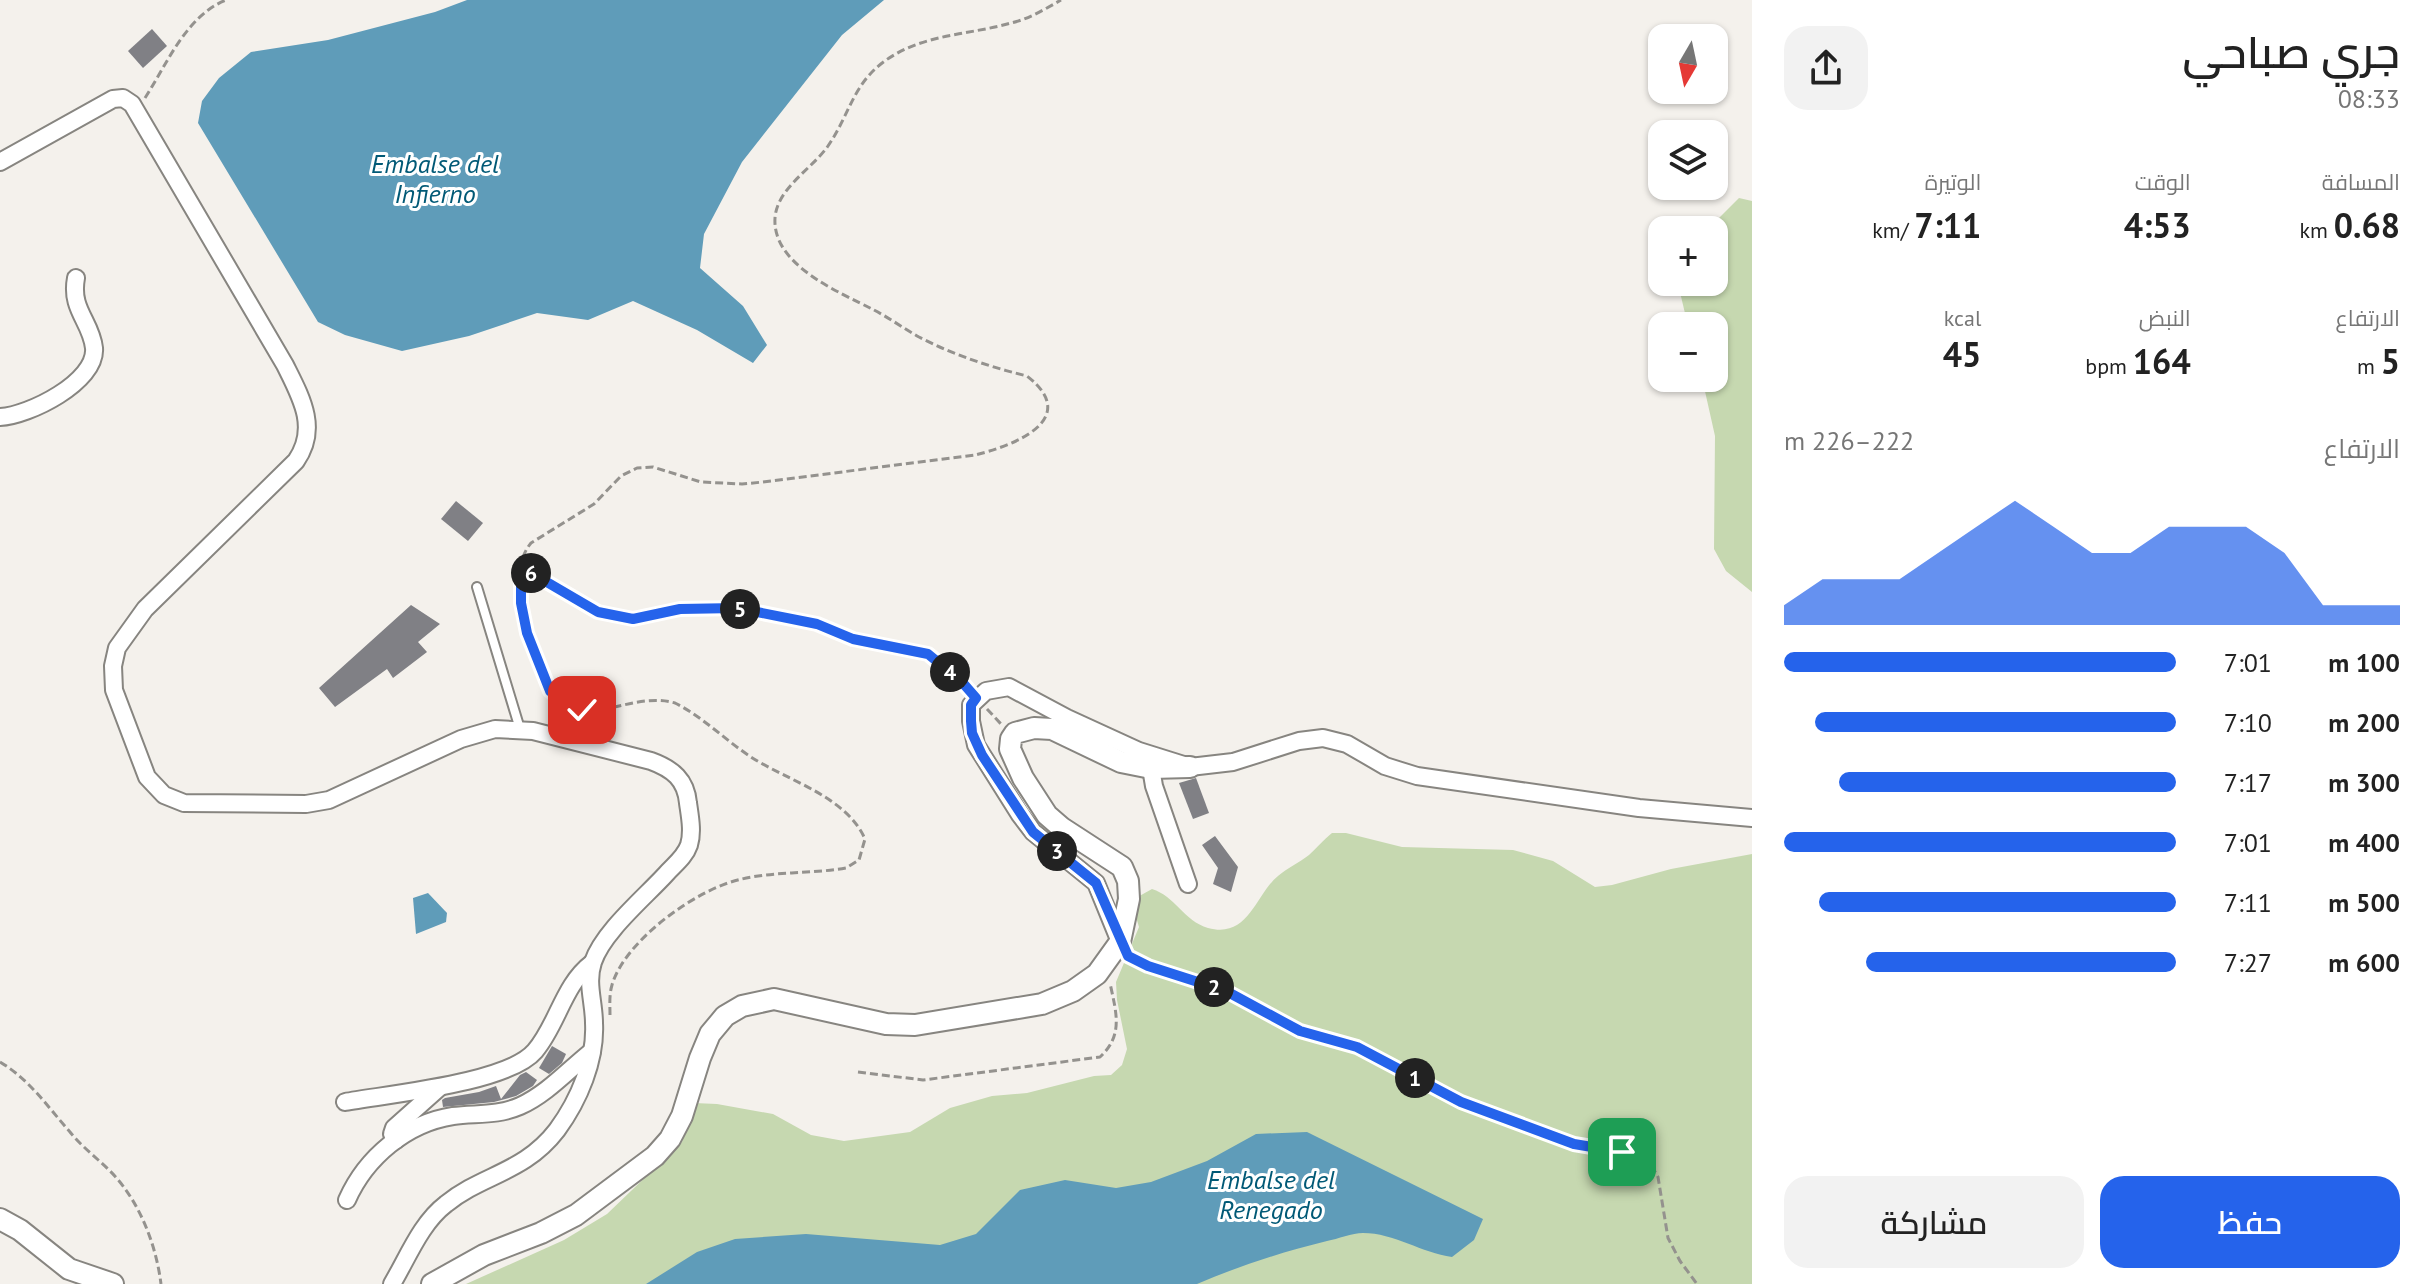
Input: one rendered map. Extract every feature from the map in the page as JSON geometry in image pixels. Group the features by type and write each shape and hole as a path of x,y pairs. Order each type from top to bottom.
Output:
{"street":[{"path":"0,162 113,99 128,100 285,365 305,406 305,445 296,461 145,609 121,639 113,666 114,690 147,777 164,795 184,803 318,803 342,796 472,734 495,729 520,729 651,761 669,769 686,787 691,830 686,851 602,944 592,963 573,984 539,1046 528,1058 507,1069 441,1086 345,1102"},
{"path":"0,417 13,417 42,404 78,379 92,362 92,342 75,303 76,278"},
{"path":"1120,942 1096,883 1033,832 982,755 972,733 971,705 976,698 993,688 1017,690 1067,718 1139,751 1190,767"},
{"path":"432,1284 484,1255 541,1233 576,1215 655,1156 670,1139 682,1116 710,1034 725,1016 742,1006 763,1000 785,1001 886,1024 915,1025 1042,1004 1073,991 1097,974 1120,942 1129,899 1128,881 1122,867 1047,815 1023,778 1010,749 1012,736 1034,728 1052,729 1121,762 1151,768 1233,762 1299,741 1323,738 1347,744 1385,766 1417,776 1639,808 1752,818"},
{"path":"1151,768 1154,786 1188,884"},
{"path":"392,1284 426,1225 443,1206 463,1192 519,1165 549,1139 574,1101 588,1070 592,1051 594,1024 589,984 592,963"},
{"path":"347,1200 364,1169 396,1140 432,1121 495,1114 520,1106 543,1093 592,1051"},
{"path":"396,1140 392,1134 394,1128 441,1086"},
{"path":"0,1219 20,1230 68,1276 113,1284"}],"lane":[{"path":"477,587 520,729"}],"path":[{"path":"137,112 189,27 203,13 226,0"},
{"path":"610,1016 612,985 620,968 646,938 687,901 711,888 746,878 846,868 859,860 865,839 858,826 838,807 751,757 675,703 643,700 589,711 573,708 557,698 550,691 527,633 521,603 524,553 531,543 594,504 625,473 637,468 653,467 711,483 763,482 975,455 1007,445 1039,428 1047,416 1046,407 1042,392 1027,376 985,365 945,349 829,288 805,270 783,246 777,234 775,217 786,191 831,142 847,106 865,79 886,60 921,42 1013,23 1061,0"},
{"path":"521,567 598,612 633,619 680,609 737,608 817,624 853,639 928,654 962,682 1012,736"},
{"path":"1120,942 1128,956 1148,966 1226,991 1300,1031 1357,1047 1461,1102 1574,1144 1622,1152 1650,1163 1658,1177 1668,1238 1697,1284"},
{"path":"858,1072 923,1080 1100,1057 1113,1045 1116,1027 1110,983 1097,974"},
{"path":"0,1062 31,1084 74,1137 112,1172 124,1188 148,1233 161,1284"}],"green space":[{"path":"1739,198 1752,201 1752,592 1726,571 1714,549 1715,436 1705,392 1728,392 1728,312 1685,312 1681,296 1728,296 1728,216 1721,216"},
{"path":"1332,833 1346,833 1402,847 1513,850 1553,861 1595,887 1752,854 1752,1284 466,1284 564,1240 607,1214 682,1142 694,1103 773,1114 811,1135 844,1141 910,1132 950,1108 992,1096 1027,1093 1094,1076 1111,1075 1122,1065 1127,1049 1116,982 1139,927 1134,899 1152,889 1167,897 1200,925 1222,930 1233,927 1250,913 1278,876 1309,855"}],"water":[{"name":"Embalse del Infierno","path":"467,0 884,0 842,35 742,162 704,234 700,268 743,306 767,345 753,363 697,330 633,301 588,320 537,313 469,336 402,351 345,335 318,322 198,123 202,101 219,78 251,52 328,40 435,12"},
{"path":"428,893 447,913 446,922 416,934 413,898"},
{"name":"Embalse del Renegado","path":"1307,1132 1483,1219 1474,1240 1452,1257 1386,1236 1354,1234 1261,1260 1197,1284 646,1284 697,1252 735,1239 806,1234 940,1245 976,1234 1020,1190 1065,1180 1116,1188 1151,1182 1207,1161 1256,1134"}],"building":[{"path":"152,29 167,46 143,68 128,51"},
{"path":"456,501 483,523 468,541 441,519"},
{"path":"411,605 440,624 418,642 427,652 393,678 387,669 335,707 319,688"},
{"path":"1196,778 1209,813 1193,819 1179,783"},
{"path":"1215,836 1238,867 1231,892 1213,884 1218,868 1202,845"},
{"path":"552,1046 566,1054 562,1063 549,1074 539,1068"},
{"path":"526,1072 537,1080 516,1096 494,1102 443,1107 442,1100 445,1098 496,1086 501,1099"}],"route":[{"path":"582,710 573,708 550,691 523,618 521,567 598,612 633,619 680,609 737,608 817,624 853,639 928,654 976,698 970,713 976,745 1033,832 1096,883 1128,956 1148,966 1226,991 1300,1031 1357,1047 1461,1102 1574,1144 1622,1152"}]}
